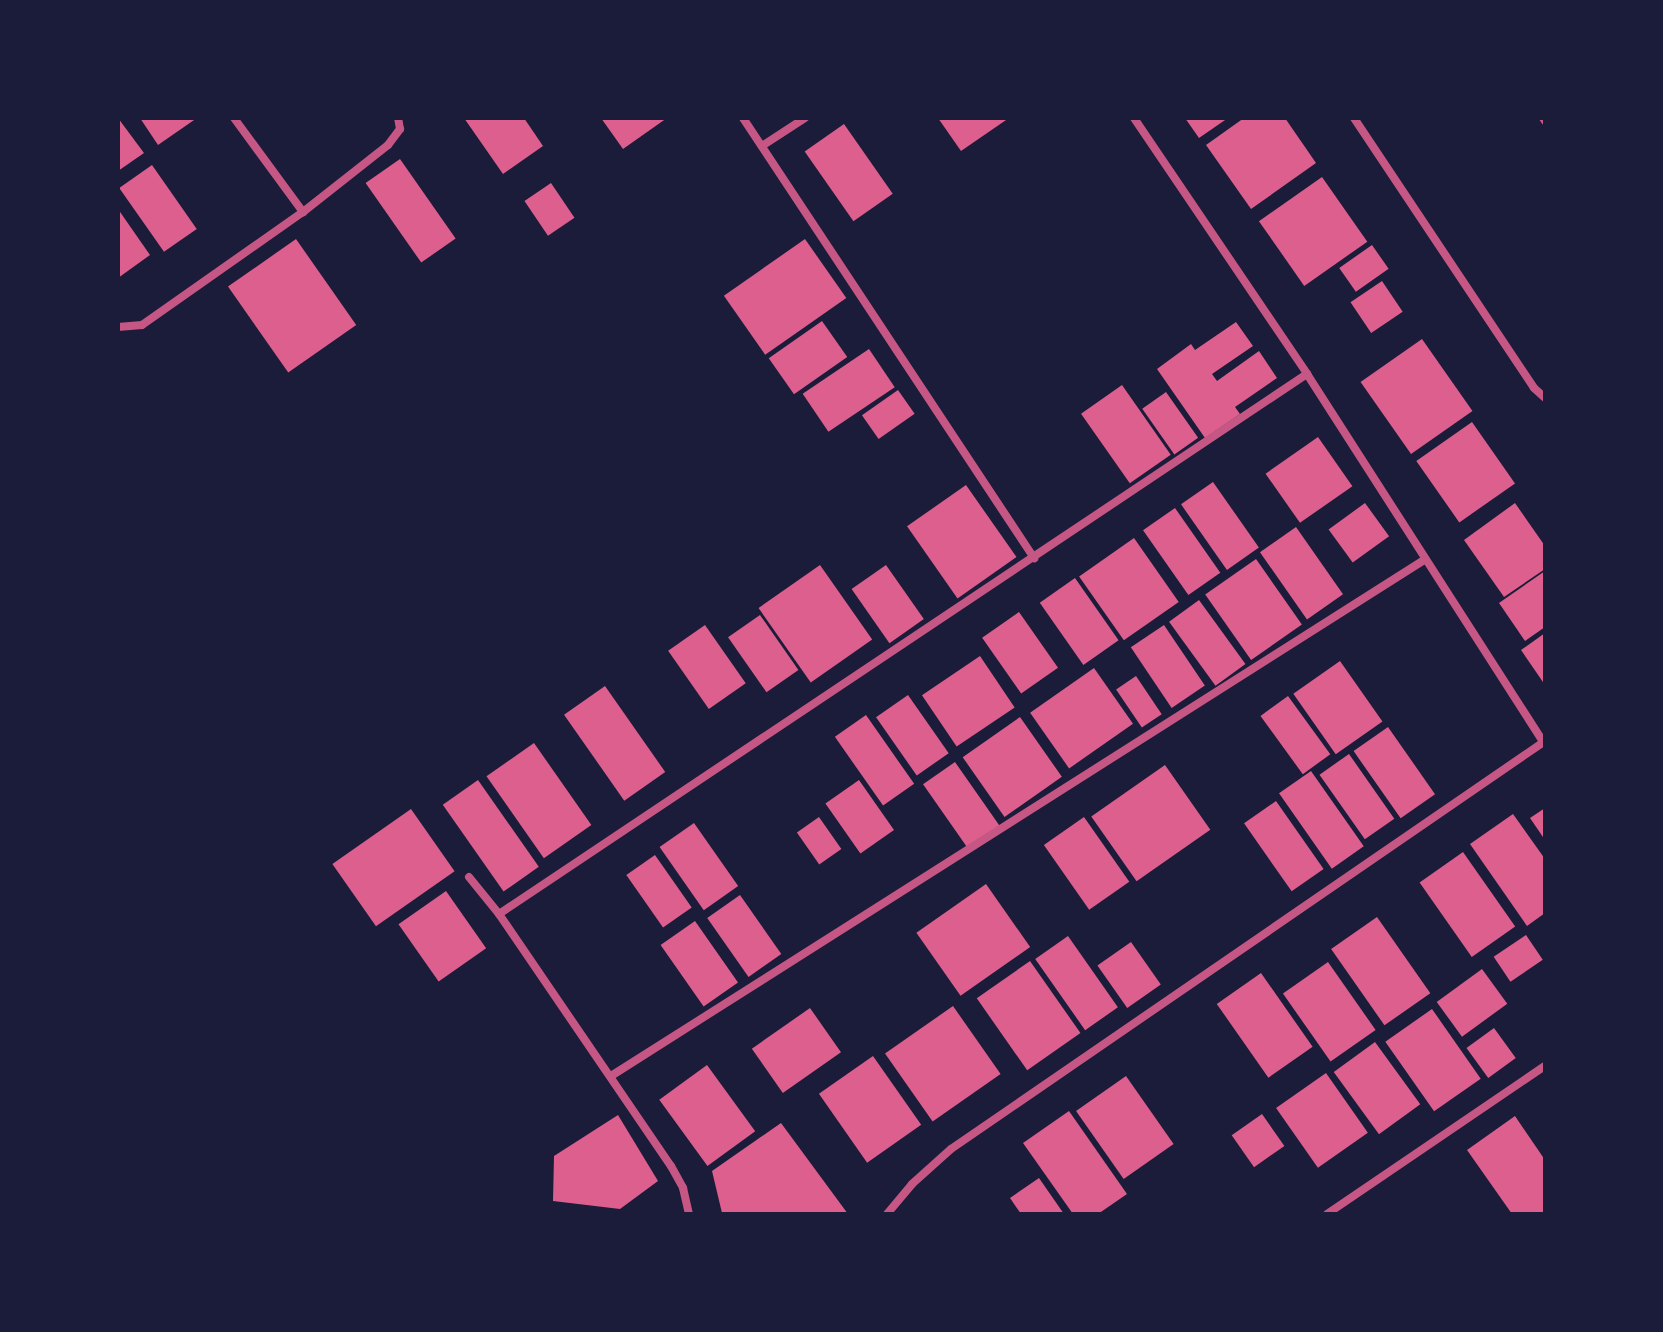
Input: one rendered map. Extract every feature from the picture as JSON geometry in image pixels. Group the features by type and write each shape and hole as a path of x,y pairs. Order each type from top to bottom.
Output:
{"street":[{"path":"234,118 303,212"},
{"path":"118,327 142,325 303,212 388,145 400,129 398,118"},
{"path":"743,118 1034,558"},
{"path":"762,146 805,118"},
{"path":"887,1214 912,1184 951,1149 1544,742 1307,374 1134,118"},
{"path":"1354,118 1534,388 1545,398"},
{"path":"499,914 1307,374"},
{"path":"611,1076 1424,560"},
{"path":"469,877 499,914 671,1166 683,1188 689,1214"},
{"path":"1327,1214 1545,1066"}],"building":[{"path":"118,118 144,153 118,171"},
{"path":"140,118 197,118 158,145"},
{"path":"464,118 524,118 543,146 503,174"},
{"path":"601,118 667,118 623,149"},
{"path":"938,118 1009,118 961,151"},
{"path":"1185,118 1228,118 1199,138"},
{"path":"1244,118 1285,118 1316,163 1251,209 1206,145"},
{"path":"844,124 893,194 853,221 805,152"},
{"path":"400,159 456,238 421,263 366,183"},
{"path":"152,165 197,229 164,252 119,188"},
{"path":"1322,177 1367,242 1304,286 1259,221"},
{"path":"551,183 574,218 548,236 524,201"},
{"path":"118,209 150,255 118,278"},
{"path":"296,239 356,325 288,373 228,287"},
{"path":"805,239 846,298 765,355 724,296"},
{"path":"1372,245 1389,269 1356,292 1339,268"},
{"path":"1382,281 1403,312 1371,333 1350,302"},
{"path":"822,321 847,357 794,394 769,358"},
{"path":"1236,322 1253,346 1212,374 1217,381 1259,351 1277,378 1235,407 1240,414 1205,438 1157,369 1191,344 1195,350"},
{"path":"1422,339 1472,411 1411,454 1361,382"},
{"path":"869,349 895,387 828,432 803,394"},
{"path":"1122,385 1171,455 1130,483 1081,414"},
{"path":"898,390 915,414 879,439 862,415"},
{"path":"1166,392 1198,438 1174,455 1142,409"},
{"path":"1472,422 1515,483 1459,522 1416,461"},
{"path":"1318,437 1352,486 1300,523 1266,474"},
{"path":"1213,482 1259,548 1227,570 1181,504"},
{"path":"966,485 1016,557 957,598 907,526"},
{"path":"1365,503 1389,536 1353,563 1329,529"},
{"path":"1515,503 1545,546 1545,569 1504,597 1464,540"},
{"path":"1175,508 1220,573 1188,595 1143,530"},
{"path":"1296,527 1343,594 1307,619 1260,552"},
{"path":"1134,538 1179,602 1124,640 1079,576"},
{"path":"1256,559 1302,625 1251,660 1205,595"},
{"path":"820,565 872,640 811,683 759,608"},
{"path":"886,565 924,619 889,643 852,589"},
{"path":"1545,571 1545,627 1525,641 1499,603"},
{"path":"1075,578 1119,640 1083,665 1040,603"},
{"path":"1199,600 1245,664 1216,686 1169,622"},
{"path":"1019,612 1058,668 1021,694 982,638"},
{"path":"760,615 798,670 766,692 728,637"},
{"path":"705,625 746,683 709,709 668,651"},
{"path":"1164,625 1205,686 1172,708 1131,647"},
{"path":"1545,633 1545,685 1521,650"},
{"path":"980,656 1015,707 957,747 922,695"},
{"path":"1340,661 1382,722 1336,754 1293,694"},
{"path":"1094,668 1133,724 1069,768 1030,713"},
{"path":"1136,676 1162,714 1142,728 1116,689"},
{"path":"605,686 665,772 624,801 564,715"},
{"path":"908,695 949,753 917,776 876,717"},
{"path":"1288,696 1330,754 1303,774 1260,716"},
{"path":"866,715 914,784 883,806 835,737"},
{"path":"1020,717 1062,777 1005,817 963,757"},
{"path":"1388,727 1435,794 1401,818 1354,751"},
{"path":"534,743 591,825 544,858 486,776"},
{"path":"1349,754 1394,819 1365,839 1320,775"},
{"path":"955,762 1000,826 968,848 923,784"},
{"path":"1165,765 1210,830 1137,881 1091,817"},
{"path":"1311,771 1364,846 1332,869 1279,793"},
{"path":"478,780 539,867 504,891 443,805"},
{"path":"859,780 894,830 860,853 825,804"},
{"path":"1276,801 1324,869 1292,891 1244,823"},
{"path":"1545,808 1545,840 1530,818"},
{"path":"411,809 455,871 376,926 332,864"},
{"path":"1513,814 1545,859 1545,913 1527,926 1470,844"},
{"path":"819,817 841,849 819,864 797,832"},
{"path":"1084,817 1129,882 1089,910 1044,845"},
{"path":"694,823 738,886 704,910 660,847"},
{"path":"1463,852 1515,927 1472,957 1420,882"},
{"path":"655,855 692,907 663,928 626,875"},
{"path":"986,884 1030,947 961,996 916,933"},
{"path":"446,891 486,948 439,982 398,924"},
{"path":"740,895 781,954 749,977 707,918"},
{"path":"1377,917 1430,993 1384,1025 1331,949"},
{"path":"695,921 738,982 704,1007 661,945"},
{"path":"1526,935 1543,960 1510,982 1494,957"},
{"path":"1068,936 1118,1007 1085,1030 1035,959"},
{"path":"1131,942 1161,985 1127,1008 1097,966"},
{"path":"1030,961 1080,1033 1027,1070 977,998"},
{"path":"1328,962 1376,1030 1331,1062 1283,994"},
{"path":"1482,969 1507,1004 1462,1037 1437,1002"},
{"path":"1261,973 1313,1047 1268,1078 1217,1004"},
{"path":"953,1006 1001,1074 933,1122 885,1054"},
{"path":"810,1008 841,1052 783,1093 752,1049"},
{"path":"1432,1009 1481,1079 1434,1111 1385,1042"},
{"path":"1494,1028 1516,1058 1488,1078 1466,1048"},
{"path":"1375,1042 1420,1104 1379,1134 1334,1072"},
{"path":"873,1056 921,1125 867,1163 819,1094"},
{"path":"707,1065 755,1131 707,1166 659,1100"},
{"path":"1326,1073 1368,1133 1318,1168 1276,1108"},
{"path":"1126,1076 1174,1144 1124,1179 1076,1111"},
{"path":"1069,1111 1127,1194 1098,1214 1073,1214 1023,1143"},
{"path":"1262,1114 1284,1146 1254,1167 1232,1135"},
{"path":"618,1115 658,1181 620,1209 553,1201 554,1156"},
{"path":"1515,1116 1545,1160 1545,1214 1512,1214 1467,1150"},
{"path":"781,1123 848,1214 722,1213 712,1171"},
{"path":"1039,1178 1064,1214 1021,1214 1010,1198"}]}
